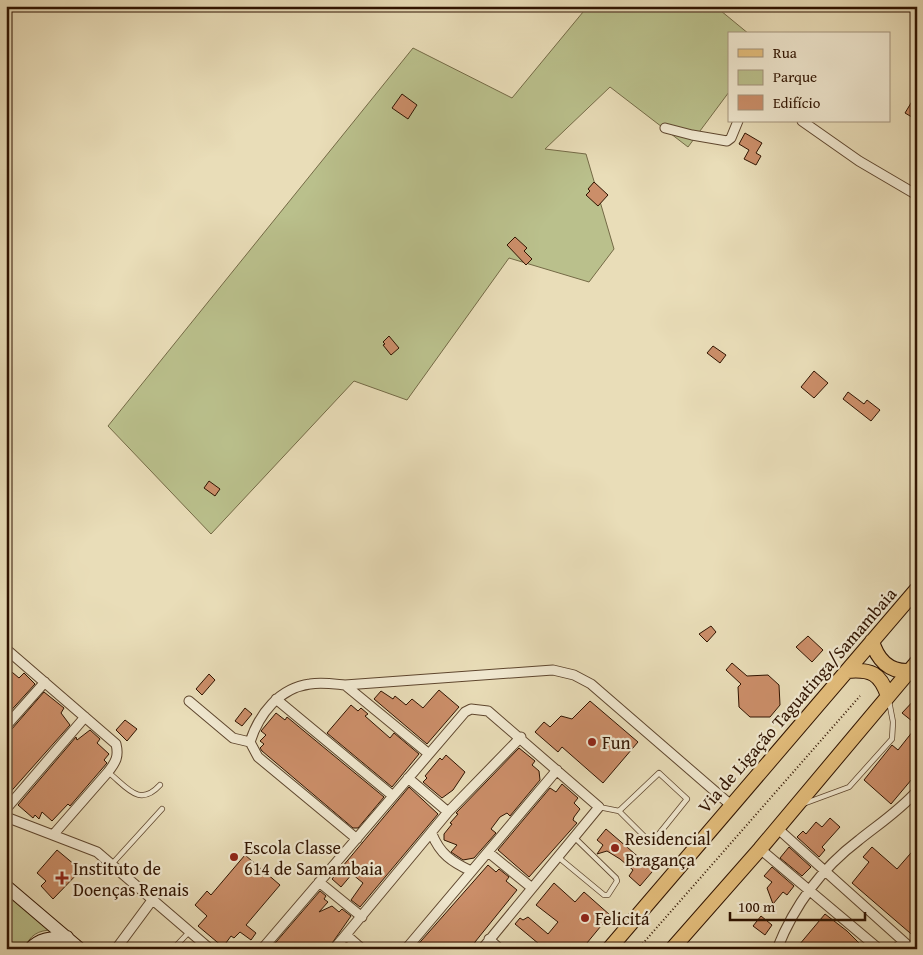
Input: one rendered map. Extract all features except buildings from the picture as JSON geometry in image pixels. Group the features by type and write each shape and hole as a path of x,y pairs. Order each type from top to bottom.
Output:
{"main road":[{"name":"Via de Ligação Taguatinga/Samambaia","path":"609,949 917,589"},
{"path":"872,641 875,653 895,671 913,666"},
{"path":"672,949 760,849 913,666"},
{"path":"847,672 869,671 883,682 888,696"},
{"path":"6,886 80,949"},
{"path":"30,949 39,941 67,937"}],"street":[{"path":"665,128 692,136 727,141 731,138 738,122"},
{"path":"803,122 860,161 917,196"},
{"path":"6,649 116,744 118,753 116,761 53,835"},
{"path":"356,839 258,757 250,742 258,718 276,699 297,687 311,684 346,684 553,670 574,675 590,684 732,806"},
{"path":"6,726 45,682"},
{"path":"346,684 429,754"},
{"path":"276,699 393,796"},
{"path":"189,701 233,738 250,742"},
{"path":"262,949 464,712 471,709 488,711 521,737 599,807 482,949"},
{"path":"6,809 84,718"},
{"path":"334,949 432,834 448,812 521,737"},
{"path":"406,949 557,770"},
{"path":"408,778 448,812"},
{"path":"777,949 791,916 810,889 858,841 902,809 917,791"},
{"path":"6,817 98,852 190,931 207,948"},
{"path":"777,828 912,949"},
{"path":"432,834 438,848 449,859 471,871"},
{"path":"760,849 810,889 879,949"},
{"path":"488,852 532,888"},
{"path":"319,882 362,917"},
{"path":"116,949 153,899"},
{"path":"346,935 362,949"},
{"path":"489,939 500,949"},
{"path":"896,949 904,941"}],"lane":[{"path":"795,807 849,787 892,739 893,722 888,696"},
{"path":"108,772 137,795 145,797 152,794 160,786"},
{"path":"599,807 619,811 649,841 652,841 688,799 659,773 619,811"},
{"path":"112,864 162,809"},
{"path":"558,857 604,895 608,895 617,881 616,878 574,838"},
{"path":"173,949 190,931"}],"path":[{"path":"638,949 860,696"}],"green space":[{"path":"588,6 715,6 747,32 728,32 728,93 688,147 610,87 545,149 586,154 614,249 589,282 509,258 407,400 354,381 211,534 108,426 413,48 512,98"},
{"path":"6,892 53,930 35,934 24,949 6,949"}],"place":[{"name":"Fun","path":"592,742"},
{"name":"Residencial Bragança","path":"615,848"},
{"name":"Escola Classe 614 de Samambaia","path":"234,857"},
{"name":"Instituto de Doenças Renais","path":"62,878"},
{"name":"Felicitá","path":"585,918"}]}
